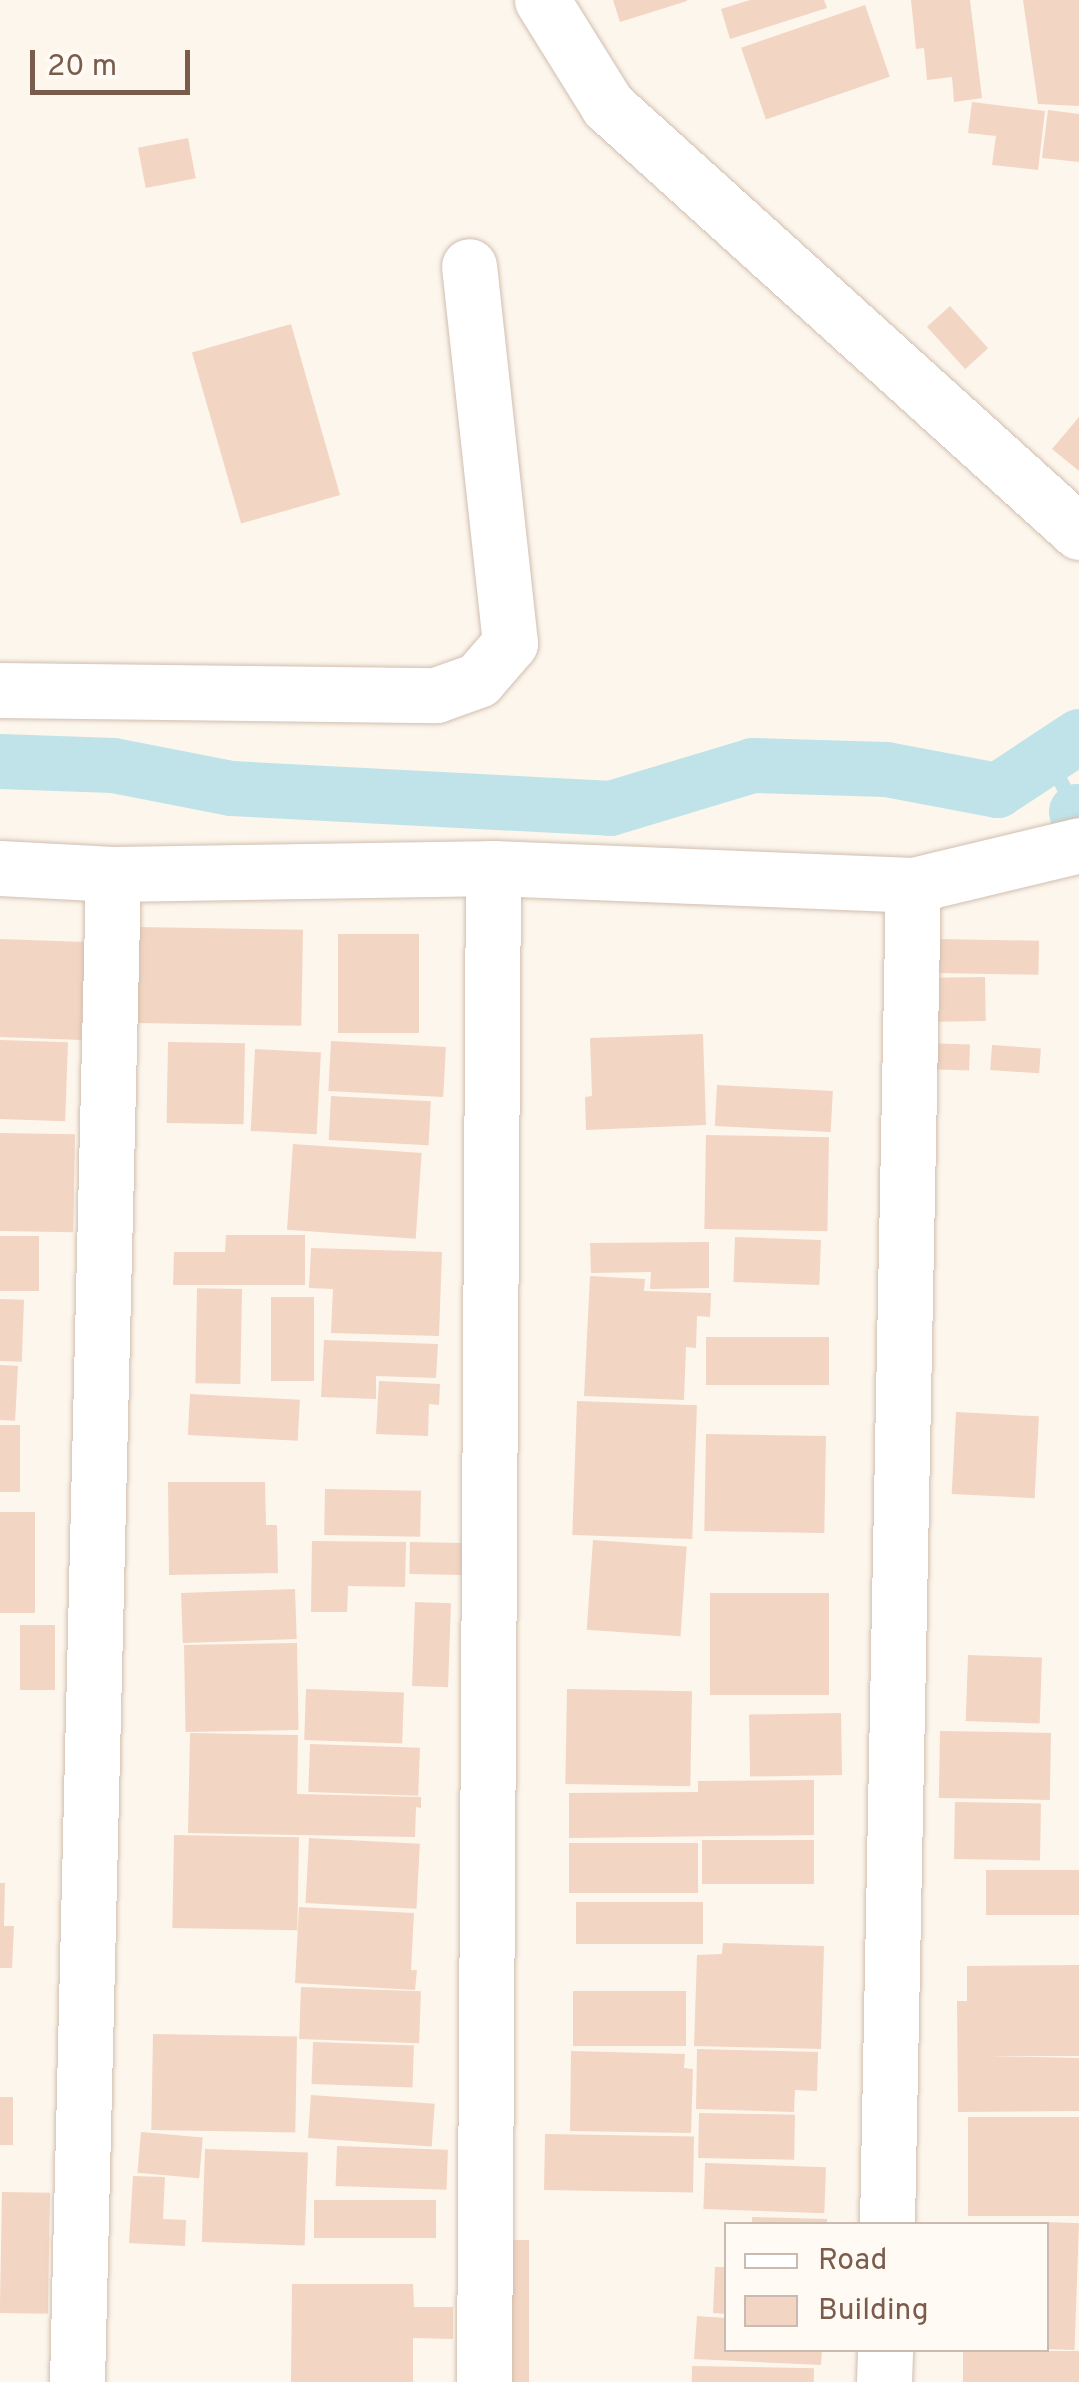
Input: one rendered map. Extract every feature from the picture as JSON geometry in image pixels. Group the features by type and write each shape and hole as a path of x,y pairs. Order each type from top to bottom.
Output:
{"street":[{"path":"542,0 608,106 1074,529"},
{"path":"0,690 436,694 478,680 510,643 469,266"},
{"path":"0,868 113,874 493,868 913,884 1079,845"},
{"path":"484,2382 493,868"},
{"path":"78,2382 113,874"},
{"path":"888,2222 913,884"},
{"path":"884,2382 885,2352"}],"building":[{"path":"613,0 687,0 687,1 620,22"},
{"path":"750,0 824,0 827,8 730,39 721,9"},
{"path":"911,0 970,0 982,98 954,102 952,77 927,80 924,48 916,49"},
{"path":"1023,0 1079,0 1079,106 1038,104"},
{"path":"865,5 890,77 766,120 741,48"},
{"path":"972,102 1045,111 1038,170 992,165 996,136 968,133"},
{"path":"1048,110 1079,114 1079,162 1042,158"},
{"path":"188,138 196,178 146,188 138,148"},
{"path":"950,306 988,348 965,369 927,327"},
{"path":"291,324 340,495 241,523 192,352"},
{"path":"1079,417 1079,471 1052,449"},
{"path":"139,927 303,930 301,1026 137,1023"},
{"path":"338,934 419,934 419,1033 338,1033"},
{"path":"0,939 85,942 82,1040 0,1037"},
{"path":"939,939 1039,941 1038,975 938,973"},
{"path":"985,977 986,1021 936,1022 935,978"},
{"path":"703,1034 706,1125 586,1130 585,1097 592,1096 590,1038"},
{"path":"0,1040 68,1042 65,1121 0,1119"},
{"path":"331,1041 446,1047 443,1097 328,1091"},
{"path":"168,1042 245,1043 244,1124 167,1123"},
{"path":"924,1043 970,1045 969,1071 923,1069"},
{"path":"992,1045 1041,1048 1039,1073 990,1070"},
{"path":"255,1049 321,1052 317,1134 251,1131"},
{"path":"717,1085 833,1091 831,1132 715,1126"},
{"path":"331,1096 431,1101 429,1145 329,1140"},
{"path":"0,1133 75,1134 73,1232 0,1231"},
{"path":"706,1135 829,1137 827,1231 704,1229"},
{"path":"293,1144 422,1153 416,1239 287,1230"},
{"path":"226,1235 305,1235 305,1285 173,1285 174,1252 225,1252"},
{"path":"0,1236 39,1236 39,1291 0,1291"},
{"path":"735,1237 821,1240 819,1285 733,1282"},
{"path":"709,1242 709,1288 650,1289 651,1272 591,1273 590,1243"},
{"path":"311,1248 442,1252 439,1336 331,1333 333,1289 309,1288"},
{"path":"590,1276 645,1279 644,1291 711,1293 710,1317 697,1316 696,1348 686,1347 684,1400 584,1396"},
{"path":"197,1288 242,1289 240,1384 195,1383"},
{"path":"271,1297 314,1297 314,1381 271,1381"},
{"path":"0,1299 24,1300 22,1362 0,1361"},
{"path":"706,1337 829,1337 829,1385 706,1385"},
{"path":"324,1340 438,1344 436,1378 376,1376 376,1399 321,1397"},
{"path":"0,1365 18,1366 15,1421 0,1420"},
{"path":"379,1381 440,1384 439,1405 429,1404 428,1436 376,1434"},
{"path":"190,1394 300,1400 298,1441 188,1435"},
{"path":"577,1401 697,1405 692,1539 572,1535"},
{"path":"956,1412 1039,1416 1035,1498 952,1494"},
{"path":"0,1425 20,1425 20,1492 0,1492"},
{"path":"706,1434 826,1436 824,1533 704,1531"},
{"path":"168,1482 265,1482 266,1525 277,1525 278,1573 169,1575"},
{"path":"325,1489 421,1491 420,1537 324,1535"},
{"path":"0,1512 35,1512 35,1613 0,1613"},
{"path":"593,1540 687,1547 680,1636 587,1630"},
{"path":"312,1541 406,1542 405,1587 348,1586 347,1612 311,1612"},
{"path":"410,1542 463,1543 462,1575 409,1574"},
{"path":"295,1589 297,1639 183,1643 181,1593"},
{"path":"710,1593 829,1593 829,1695 710,1695"},
{"path":"415,1602 451,1603 448,1687 412,1686"},
{"path":"20,1625 55,1625 55,1690 20,1690"},
{"path":"297,1643 299,1730 186,1732 184,1645"},
{"path":"968,1655 1042,1658 1040,1724 966,1721"},
{"path":"306,1689 404,1692 402,1743 304,1740"},
{"path":"567,1689 692,1691 690,1786 565,1784"},
{"path":"841,1713 842,1775 750,1777 749,1715"},
{"path":"940,1731 1051,1733 1050,1800 939,1798"},
{"path":"190,1733 298,1735 297,1794 421,1797 421,1808 416,1807 415,1837 188,1833"},
{"path":"310,1744 420,1748 418,1796 308,1792"},
{"path":"814,1780 814,1835 569,1838 569,1793 698,1792 698,1781"},
{"path":"955,1802 1041,1804 1040,1860 954,1859"},
{"path":"174,1835 299,1837 297,1930 172,1928"},
{"path":"309,1838 420,1844 416,1909 306,1903"},
{"path":"702,1840 814,1840 814,1884 702,1884"},
{"path":"569,1843 698,1843 698,1893 569,1893"},
{"path":"986,1870 1079,1870 1079,1915 986,1915"},
{"path":"0,1883 5,1883 4,1926 14,1926 12,1968 0,1968"},
{"path":"576,1902 703,1902 703,1944 576,1944"},
{"path":"299,1907 414,1913 411,1970 417,1970 415,1990 295,1983"},
{"path":"723,1943 824,1946 821,2049 694,2046 697,1955 722,1954"},
{"path":"1079,1965 1079,2056 988,2056 1079,2058 1079,2111 958,2112 957,2001 967,2001 967,1966"},
{"path":"301,1987 421,1991 419,2043 299,2039"},
{"path":"573,1991 686,1991 686,2046 573,2046"},
{"path":"153,2034 297,2037 295,2132 151,2130"},
{"path":"313,2042 414,2046 412,2087 312,2084"},
{"path":"697,2049 818,2052 817,2091 795,2090 794,2112 696,2109"},
{"path":"571,2051 685,2054 684,2068 693,2069 691,2133 570,2131"},
{"path":"311,2095 435,2104 432,2147 308,2138"},
{"path":"0,2097 13,2097 13,2145 0,2145"},
{"path":"699,2113 795,2115 794,2160 698,2158"},
{"path":"968,2117 1079,2117 1079,2216 968,2216"},
{"path":"141,2132 203,2137 199,2178 137,2173"},
{"path":"545,2134 694,2137 693,2193 544,2190"},
{"path":"337,2146 448,2150 447,2190 336,2186"},
{"path":"205,2149 308,2153 305,2246 202,2242"},
{"path":"705,2163 826,2167 824,2213 703,2209"},
{"path":"133,2176 165,2177 163,2219 186,2220 185,2246 129,2243"},
{"path":"2,2192 50,2193 48,2314 0,2313"},
{"path":"314,2200 436,2200 436,2238 314,2238"},
{"path":"752,2217 827,2219 827,2222 752,2222"},
{"path":"1049,2222 1079,2223 1075,2350 1049,2349"},
{"path":"508,2240 529,2240 529,2382 508,2382"},
{"path":"715,2267 724,2267 724,2314 713,2313"},
{"path":"292,2284 413,2284 414,2307 453,2307 453,2339 413,2338 413,2382 291,2382"},
{"path":"697,2316 724,2318 724,2352 822,2352 821,2365 694,2359"},
{"path":"1079,2351 1079,2382 963,2382 963,2352"},
{"path":"692,2366 814,2368 814,2382 692,2382"}],"waterway":[{"path":"0,761 113,765 231,788 610,808 752,765 886,769 997,790 1079,736"},
{"path":"1047,756 1076,811"},
{"path":"1076,811 1079,822"}]}
